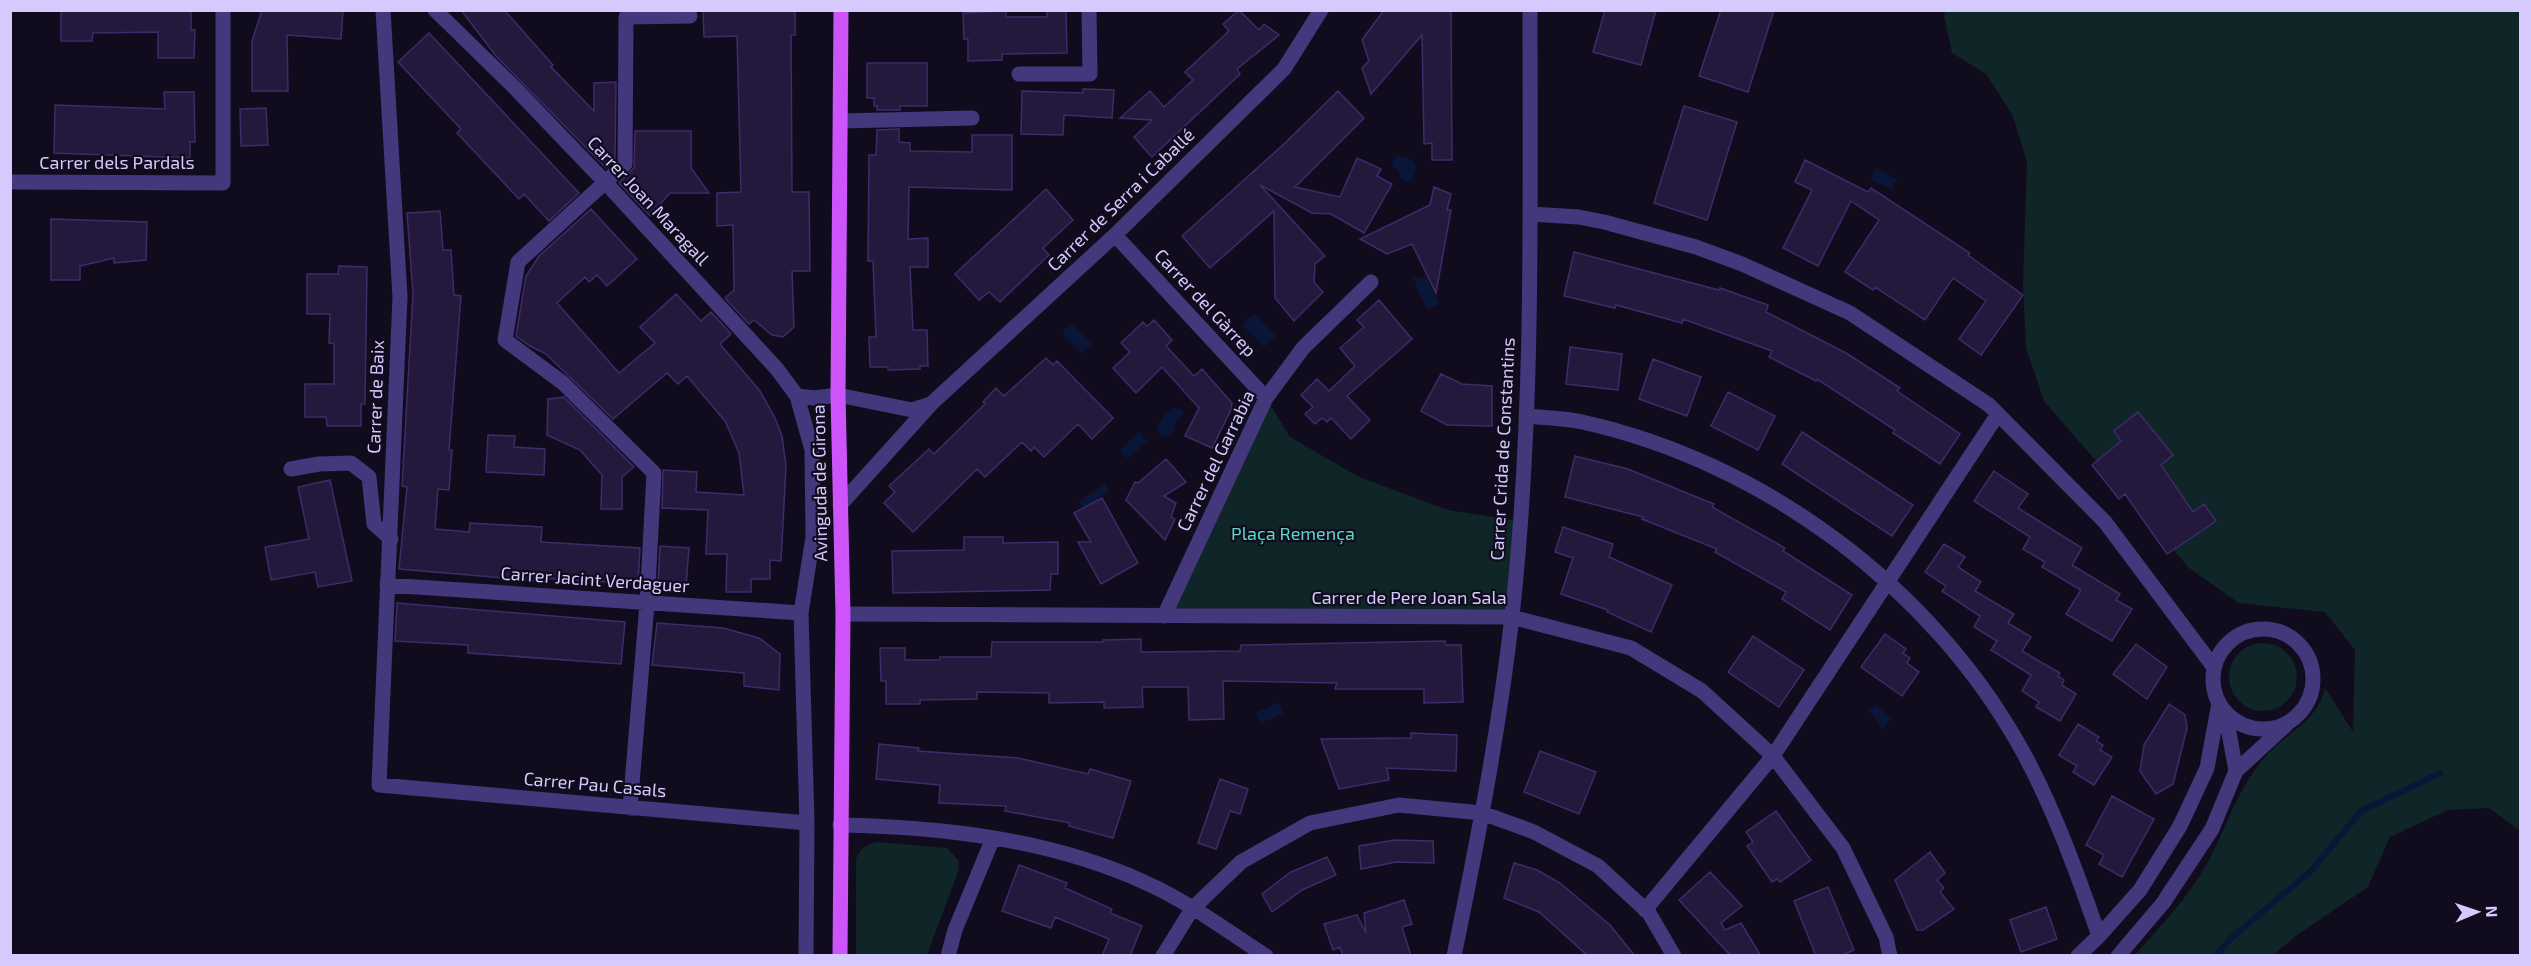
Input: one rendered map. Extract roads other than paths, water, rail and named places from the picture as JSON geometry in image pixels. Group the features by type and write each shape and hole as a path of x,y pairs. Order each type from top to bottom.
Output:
{"main road":[{"name":"Avinguda de Girona","path":"840,956 843,614 838,395 841,10"}],"street":[{"name":"Carrer dels Pardals","path":"10,182 223,183 223,10"},
{"name":"Carrer de Baix","path":"379,785 400,297 383,10"},
{"name":"Carrer Joan Maragall","path":"435,10 515,88 605,182 777,369 797,396"},
{"path":"1019,74 1090,74 1089,10"},
{"name":"Carrer de Serra i Caballé","path":"840,505 932,403 1115,235 1284,69 1321,10"},
{"name":"Carrer Crida de Constantins","path":"1454,956 1482,813 1512,617 1527,416 1530,10"},
{"path":"630,808 647,604 654,473 563,383 505,340 518,262 626,164 626,17 690,16"},
{"path":"841,121 972,118"},
{"path":"1530,214 1579,217 1696,247 1742,264 1850,313 1989,405 2105,522 2213,666"},
{"name":"Carrer del Gàrrep","path":"1115,235 1266,398"},
{"name":"Carrer del Garrabia","path":"1164,616 1266,398 1303,348 1371,282"},
{"path":"797,396 814,398 838,395 912,410 932,403"},
{"name":"Avinguda de Girona","path":"797,396 812,450 813,537 801,613 807,823 806,956"},
{"path":"1645,910 1773,756 1998,414"},
{"path":"1527,416 1580,421 1628,434 1676,450 1720,470 1809,520 1888,583 1926,619 1962,661 1994,705 2022,750 2048,799 2069,848 2099,936"},
{"path":"291,469 319,464 351,463 369,477 374,524 391,539"},
{"name":"Carrer Jacint Verdaguer","path":"387,585 801,613"},
{"name":"Carrer de Pere Joan Sala","path":"843,614 1512,617 1631,648 1702,692 1773,756 1843,848 1886,937 1890,956"},
{"path":"2222,707 2230,717 2245,726 2265,729 2282,726 2298,715 2309,698 2313,676 2308,657 2295,640 2278,631 2255,629 2237,636 2223,648 2213,666 2213,685 2222,707 2236,771"},
{"path":"2078,956 2140,890 2180,825 2207,768 2222,707"},
{"path":"2118,956 2163,903 2212,829 2236,771 2291,720"},
{"name":"Carrer Pau Casals","path":"379,785 807,823"},
{"path":"1162,956 1192,909 1241,862 1310,823 1399,805 1482,813 1534,832 1598,866 1645,910 1674,956"},
{"path":"840,825 886,826 993,838 1087,859 1147,883 1266,956"},
{"path":"948,956 955,930 993,838"}],"water":[{"path":"1397,156 1415,163 1416,170 1411,181 1406,182 1400,178 1392,164"},
{"path":"1875,169 1897,179 1892,189 1871,180"},
{"path":"1417,276 1418,279 1426,276 1439,304 1427,310 1413,278"},
{"path":"1254,313 1276,336 1264,347 1242,325"},
{"path":"1071,323 1092,344 1082,353 1062,333"},
{"path":"1176,408 1183,410 1182,417 1176,421 1175,429 1169,437 1160,435 1157,427 1166,414"},
{"path":"1139,432 1147,441 1128,459 1120,451"},
{"path":"1105,484 1109,491 1084,509 1079,502"},
{"path":"1279,703 1283,714 1260,723 1256,712"},
{"path":"1875,705 1892,718 1883,730 1869,711"}],"waterway":[{"path":"2216,956 2230,939 2311,871 2361,811 2440,773"}],"park label":[{"name":"Plaça Remença","path":"1293,534"}]}
